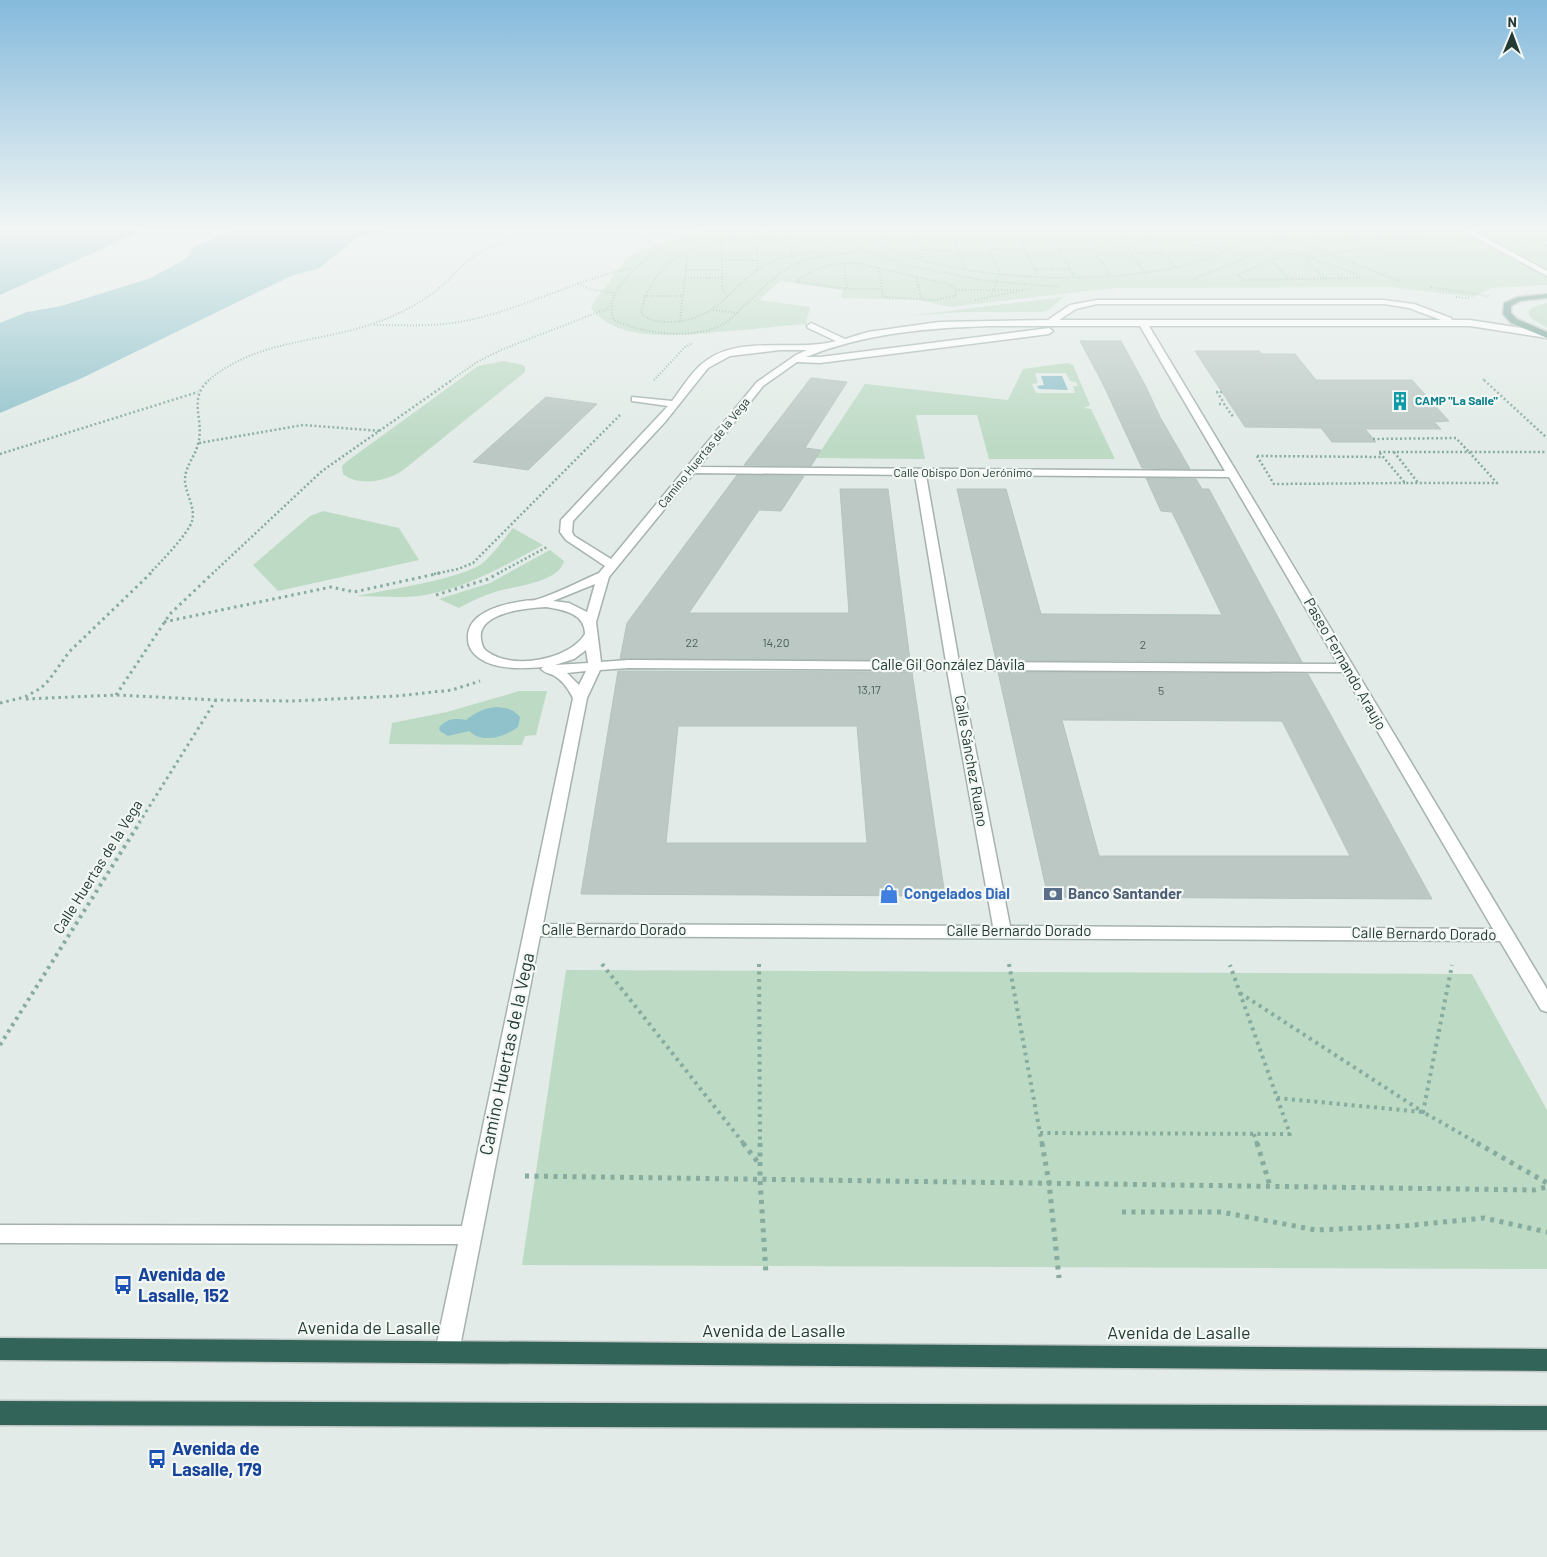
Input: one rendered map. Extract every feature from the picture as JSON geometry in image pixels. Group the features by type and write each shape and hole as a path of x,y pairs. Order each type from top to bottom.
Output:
{"highway":[{"name":"Avenida de Lasalle","path":"0,1349 1547,1360"},
{"path":"0,1413 1547,1418"}],"main road":[{"path":"1512,303 1507,306 1500,316 1528,329 1547,335"}],"street":[{"path":"1050,323 1072,307 1094,303"},
{"path":"1388,303 1411,306 1457,323"},
{"path":"1470,323 1500,316"},
{"path":"611,565 570,538 566,532 567,520 675,404 706,366 718,356 745,351 797,347 821,348 843,341 886,332 940,325 1050,323 1470,323 1547,335"},
{"path":"795,360 820,360 1059,330 1068,323"},
{"name":"Paseo Fernando Araujo","path":"1144,324 1547,1005"},
{"path":"811,326 818,331 843,341"},
{"name":"Camino Huertas de la Vega","path":"447,1352 580,698 594,666 591,629 603,576 760,384 795,360 821,348"},
{"path":"636,399 675,404"},
{"name":"Calle Obispo Don Jerónimo","path":"691,470 1234,474"},
{"name":"Calle Sánchez Ruano","path":"920,472 953,666 1002,931"},
{"path":"538,603 603,576"},
{"path":"519,664 547,663 572,654 581,648 591,629 580,612 556,604 538,603 502,609 488,617 478,626 474,636 476,646 484,655 497,661 548,669 562,674 573,683 580,698"},
{"name":"Calle Gil González Dávila","path":"548,669 583,669 594,666 628,664 1348,668"},
{"name":"Calle Bernardo Dorado","path":"533,930 1506,935"},
{"path":"0,1234 470,1235"}],"path":[{"path":"371,325 413,303"},
{"path":"25,699 46,684 68,653 176,544 192,522 192,506 184,480 190,460 199,444 200,416 196,403 200,387 216,373 233,363 299,341 371,325 428,325 468,321 526,303"},
{"path":"610,303 609,308 614,320 635,330 657,332 698,331 716,327 738,313 749,303"},
{"path":"643,303 641,313 645,318 660,322 680,322 698,319 720,303"},
{"path":"680,322 682,303"},
{"path":"116,695 170,614 322,471 477,362 503,349 609,308"},
{"path":"712,310 738,313"},
{"path":"1483,379 1547,438"},
{"path":"0,454 198,392"},
{"path":"1222,392 1217,392 1234,418"},
{"path":"1212,404 1224,404"},
{"path":"199,444 303,425 381,431"},
{"path":"1373,439 1456,438 1497,483 1274,484 1257,456 1383,457"},
{"path":"1405,484 1379,452 1547,452"},
{"path":"1394,452 1420,484"},
{"path":"436,595 488,579 554,543"},
{"path":"164,622 331,587 354,592"},
{"path":"0,704 25,699 116,695 216,700 291,701 397,696 443,691 487,679 519,664"},
{"name":"Calle Huertas de la Vega","path":"0,1045 216,700"},
{"path":"602,964 760,1165"},
{"path":"759,964 760,1179 766,1274"},
{"path":"1009,964 1049,1183 1059,1278"},
{"path":"1040,1133 1290,1134 1230,965"},
{"path":"1423,1112 1452,965"},
{"path":"1240,993 1423,1112 1547,1185"},
{"path":"1278,1098 1423,1112"},
{"path":"1254,1134 1270,1186"},
{"path":"525,1176 1534,1190 1547,1185"},
{"path":"1122,1212 1221,1212 1316,1230 1404,1226 1484,1218 1547,1232"}],"green space":[{"path":"594,303 778,303 810,307 806,324 675,335 637,333 619,328 604,320 591,308"},
{"path":"931,303 987,303 950,307"},
{"path":"1017,303 1057,303 1047,311 1038,312 964,312 907,316"},
{"path":"1547,303 1547,328 1532,319 1529,315 1529,310"},
{"path":"504,361 523,365 525,372 402,471 388,478 372,481 357,480 343,474 342,466 346,462 478,366"},
{"path":"1067,363 1073,365 1090,405 1084,408 1091,409 1115,459 989,459 977,415 916,415 925,459 816,458 865,384 1008,400 1023,369","holes":["1035,373 1066,373 1070,381 1076,382 1078,386 1073,386 1075,393 1036,393 1032,384 1038,383"]},
{"path":"323,511 399,528 419,560 278,591 253,565 310,516"},
{"path":"513,528 543,545 468,583 436,593 411,597 357,596 441,579 473,569 487,559"},
{"path":"550,550 564,561 554,574 545,579 490,594 459,608 439,599 490,583"},
{"path":"519,691 547,691 536,735 525,736 522,745 389,744 392,723 447,712"},
{"path":"566,970 1472,974 1547,1110 1547,1269 522,1265"}],"water":[{"path":"72,303 236,303 82,378 0,413 0,323 27,312"},
{"path":"1041,376 1062,376 1068,390 1039,389 1037,386 1044,385"},
{"path":"497,707 510,709 515,712 520,717 518,727 506,734 493,738 481,737 469,731 448,736 440,731 439,728 448,721 455,719 466,720 480,711"}],"building":[{"path":"1080,341 1121,341 1160,417 1190,469 1142,468 1102,382"},
{"name":"CAMP \"La Salle\"","path":"1195,351 1259,351 1262,354 1295,354 1316,380 1412,380 1449,421 1434,422 1441,429 1365,429 1376,442 1332,442 1321,428 1245,427"},
{"path":"811,378 847,382 805,448 821,450 811,466 744,465"},
{"path":"546,397 597,404 528,470 473,462"},
{"path":"737,475 804,476 781,511 759,510 689,613 849,613 840,489 888,489 910,660 620,659 627,623"},
{"path":"1146,478 1196,479 1202,489 1209,489 1302,662 996,660 957,489 1006,489 1041,614 1222,615 1172,512 1161,511"},
{"path":"618,671 912,672 945,896 581,894","holes":["678,726 857,726 867,843 666,843"]},
{"path":"998,672 1308,674 1432,899 1048,897","holes":["1062,720 1282,721 1350,856 1099,856"]}],"place":[{"name":"CAMP \"La Salle\"","path":"1400,401"},
{"name":"Congelados Dial","path":"889,894"},
{"name":"Banco Santander","path":"1053,894"},
{"name":"Avenida de Lasalle, 152","path":"123,1285"},
{"name":"Avenida de Lasalle, 179","path":"157,1459"}]}
